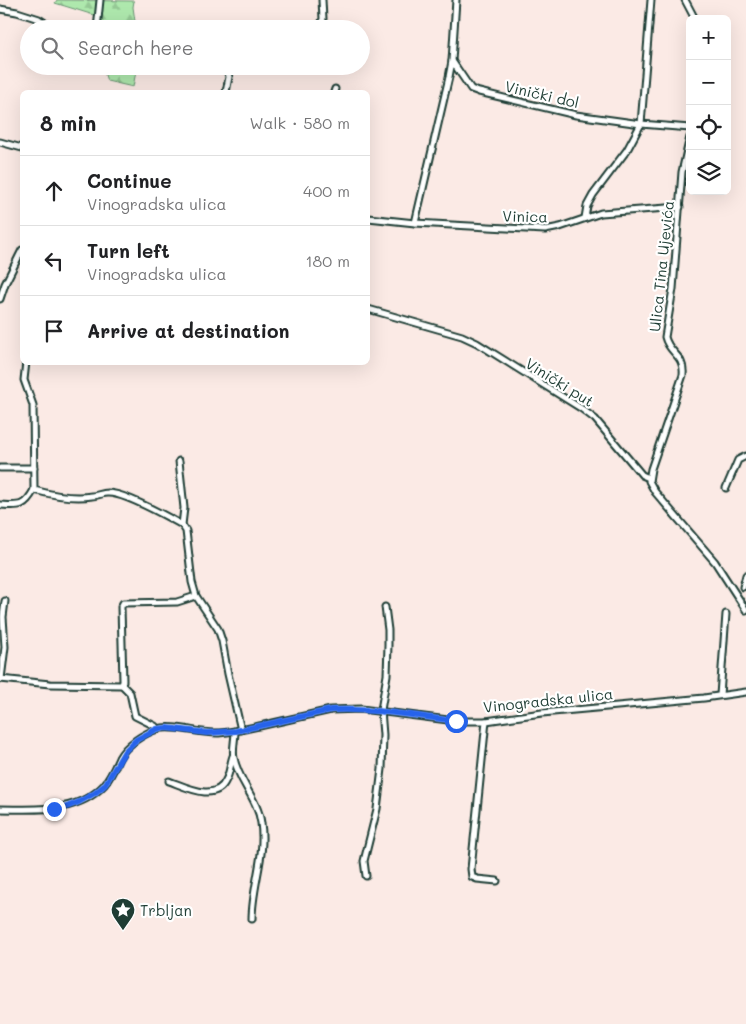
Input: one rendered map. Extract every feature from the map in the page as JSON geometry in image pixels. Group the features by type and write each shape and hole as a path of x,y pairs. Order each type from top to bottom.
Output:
{"street":[{"path":"98,20 100,0"},
{"path":"322,0 323,20"},
{"path":"415,223 452,61 456,0"},
{"path":"585,218 587,206 593,195 627,150 641,124 651,0"},
{"path":"685,0 692,15"},
{"path":"0,9 17,12 41,20"},
{"name":"Vinički dol","path":"452,61 471,88 479,92 576,115 641,124 686,128"},
{"path":"226,90 229,75"},
{"path":"0,150 1,142 20,147"},
{"name":"Ulica Tina Ujevića","path":"650,478 683,375 684,366 680,358 666,343 665,337 673,289 682,172 687,150"},
{"name":"Vinica","path":"370,218 415,223 545,230 609,211 680,207"},
{"path":"0,299 5,284 20,254"},
{"name":"Vinički put","path":"370,310 462,336 477,343 595,419 642,474 650,478 650,485 655,492 715,562 746,610"},
{"path":"0,505 23,504 27,502 34,490 33,405 24,380 26,365"},
{"path":"726,488 738,460 746,456"},
{"path":"179,461 184,508 182,525"},
{"path":"0,468 34,468"},
{"path":"34,490 53,494 83,496 106,493 122,495 182,525 186,531 192,582 196,596 218,629 222,640 238,730 227,779 222,787 216,791 199,791 169,782"},
{"path":"743,587 746,575"},
{"path":"122,685 124,681 121,606 123,604 177,602 196,596"},
{"path":"0,810 64,808 79,802 105,785 114,771 120,756 136,740 157,729 155,726 135,716 130,694 122,685 50,684 1,679 5,600"},
{"path":"366,876 364,861 376,816 382,769 383,735 381,710 387,675 388,630 385,606"},
{"path":"720,696 726,614"},
{"name":"Vinogradska ulica","path":"157,729 167,728 207,733 238,730 331,710 362,709 456,721 486,721 613,705 746,692"},
{"path":"486,721 471,869 472,877 497,881"},
{"path":"233,756 240,775 257,808 262,826 263,849 253,898 252,919"}],"green space":[{"path":"57,0 134,1 135,20 96,20 97,16 55,3"},
{"path":"105,75 135,75 133,87 107,81"}],"place":[{"name":"Trbljan","path":"123,931"}],"route":[{"path":"54,809 64,808 95,793 105,785 114,771 120,756 136,740 157,729 167,728 220,733 331,710 346,709 381,710 456,721"}]}
